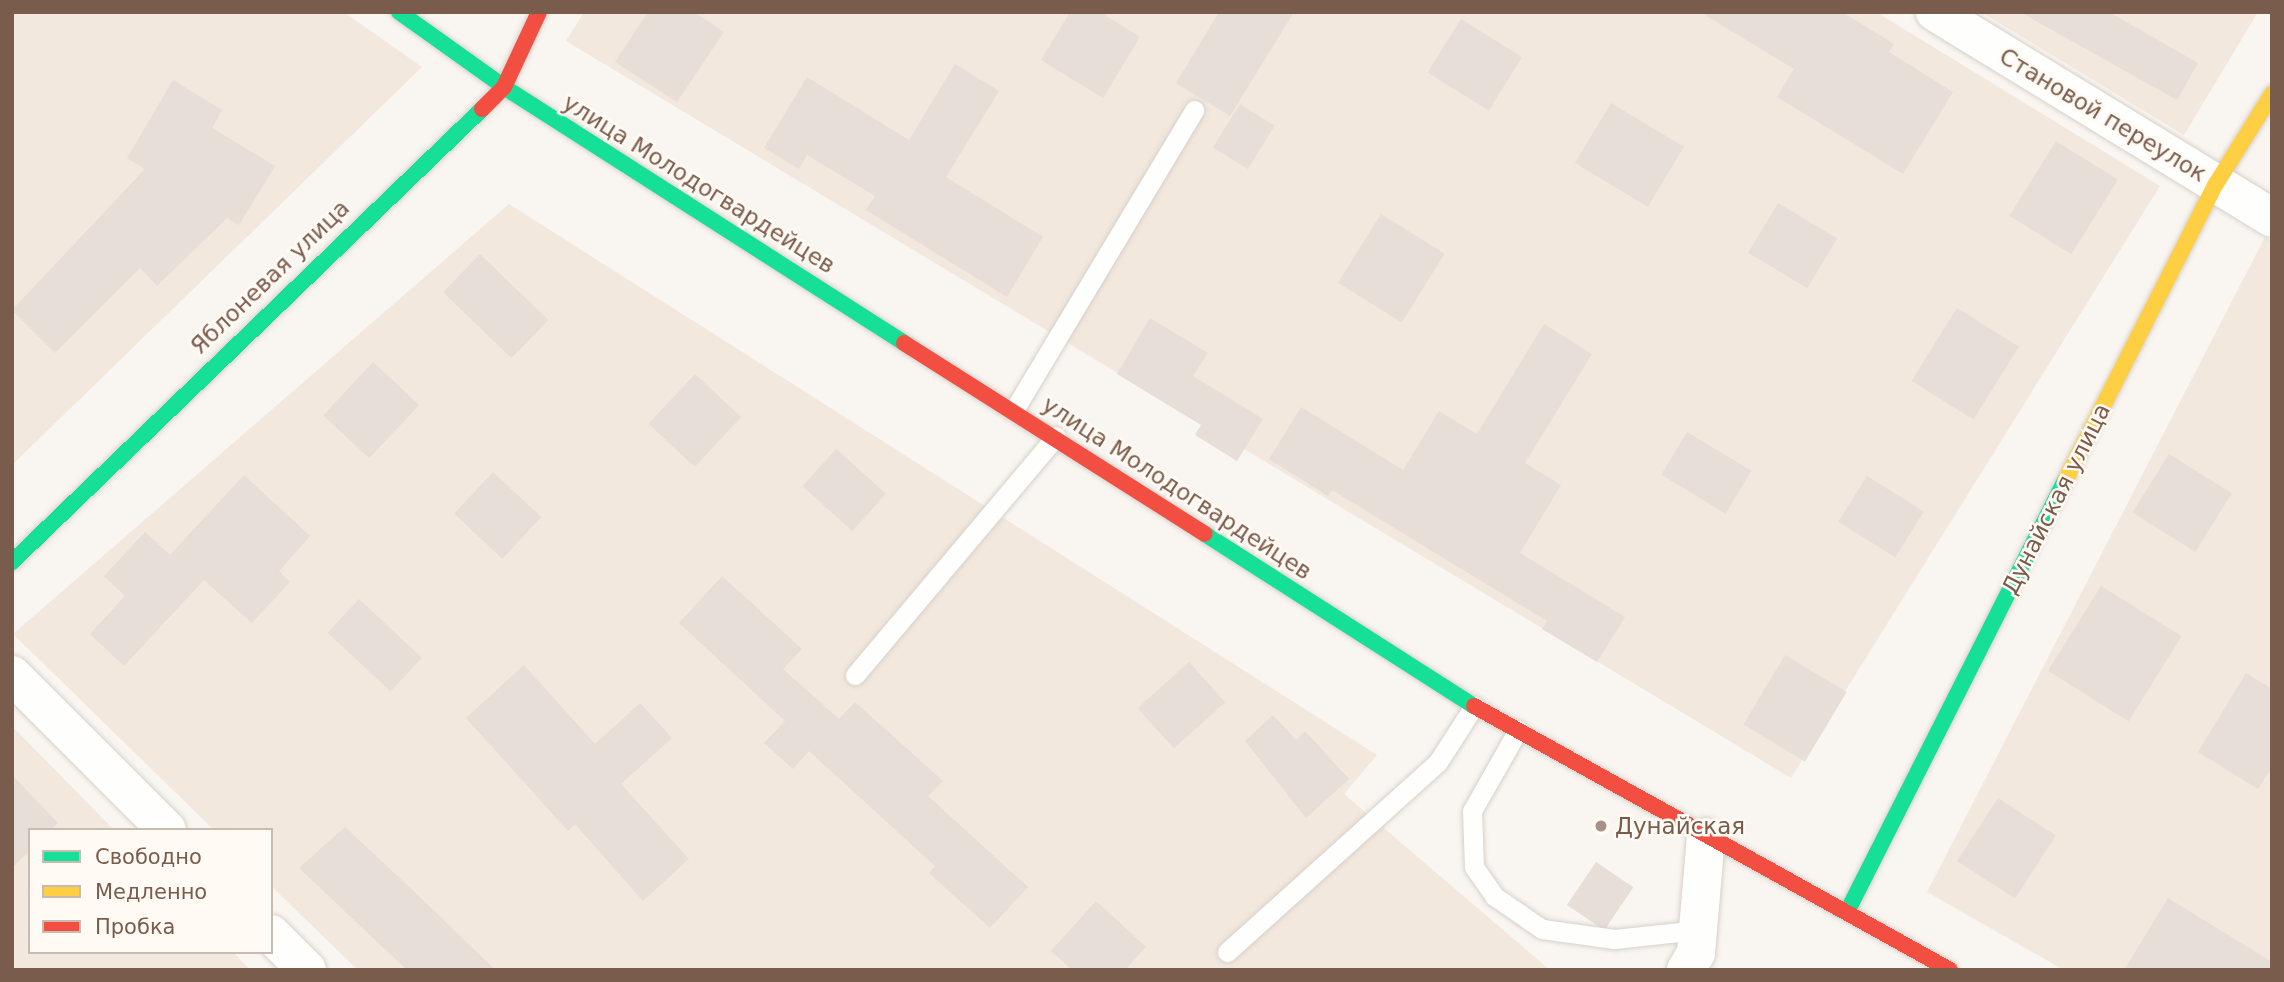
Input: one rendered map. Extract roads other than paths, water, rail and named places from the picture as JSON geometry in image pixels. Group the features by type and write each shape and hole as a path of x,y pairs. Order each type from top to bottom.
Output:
{"street":[{"name":"улица Молодогвардейцев","path":"399,12 504,87 1056,436 1474,706 1706,836 1849,908 1950,970"},
{"name":"Яблоневая улица","path":"12,562 504,87 539,12"},
{"name":"Становой переулок","path":"1935,12 2272,218"},
{"name":"Дунайская улица","path":"1849,908 2216,184 2272,94"},
{"path":"12,675 165,828"},
{"path":"1686,970 1698,930 1706,836"},
{"path":"273,936 307,970"}],"lane":[{"path":"1014,410 1194,110"},
{"path":"855,674 1056,436"},
{"path":"1227,952 1438,762 1474,706"},
{"path":"1518,730 1472,811 1474,867 1494,896 1542,929 1614,939 1698,930"}],"place":[{"name":"Дунайская","path":"1601,826"}]}
